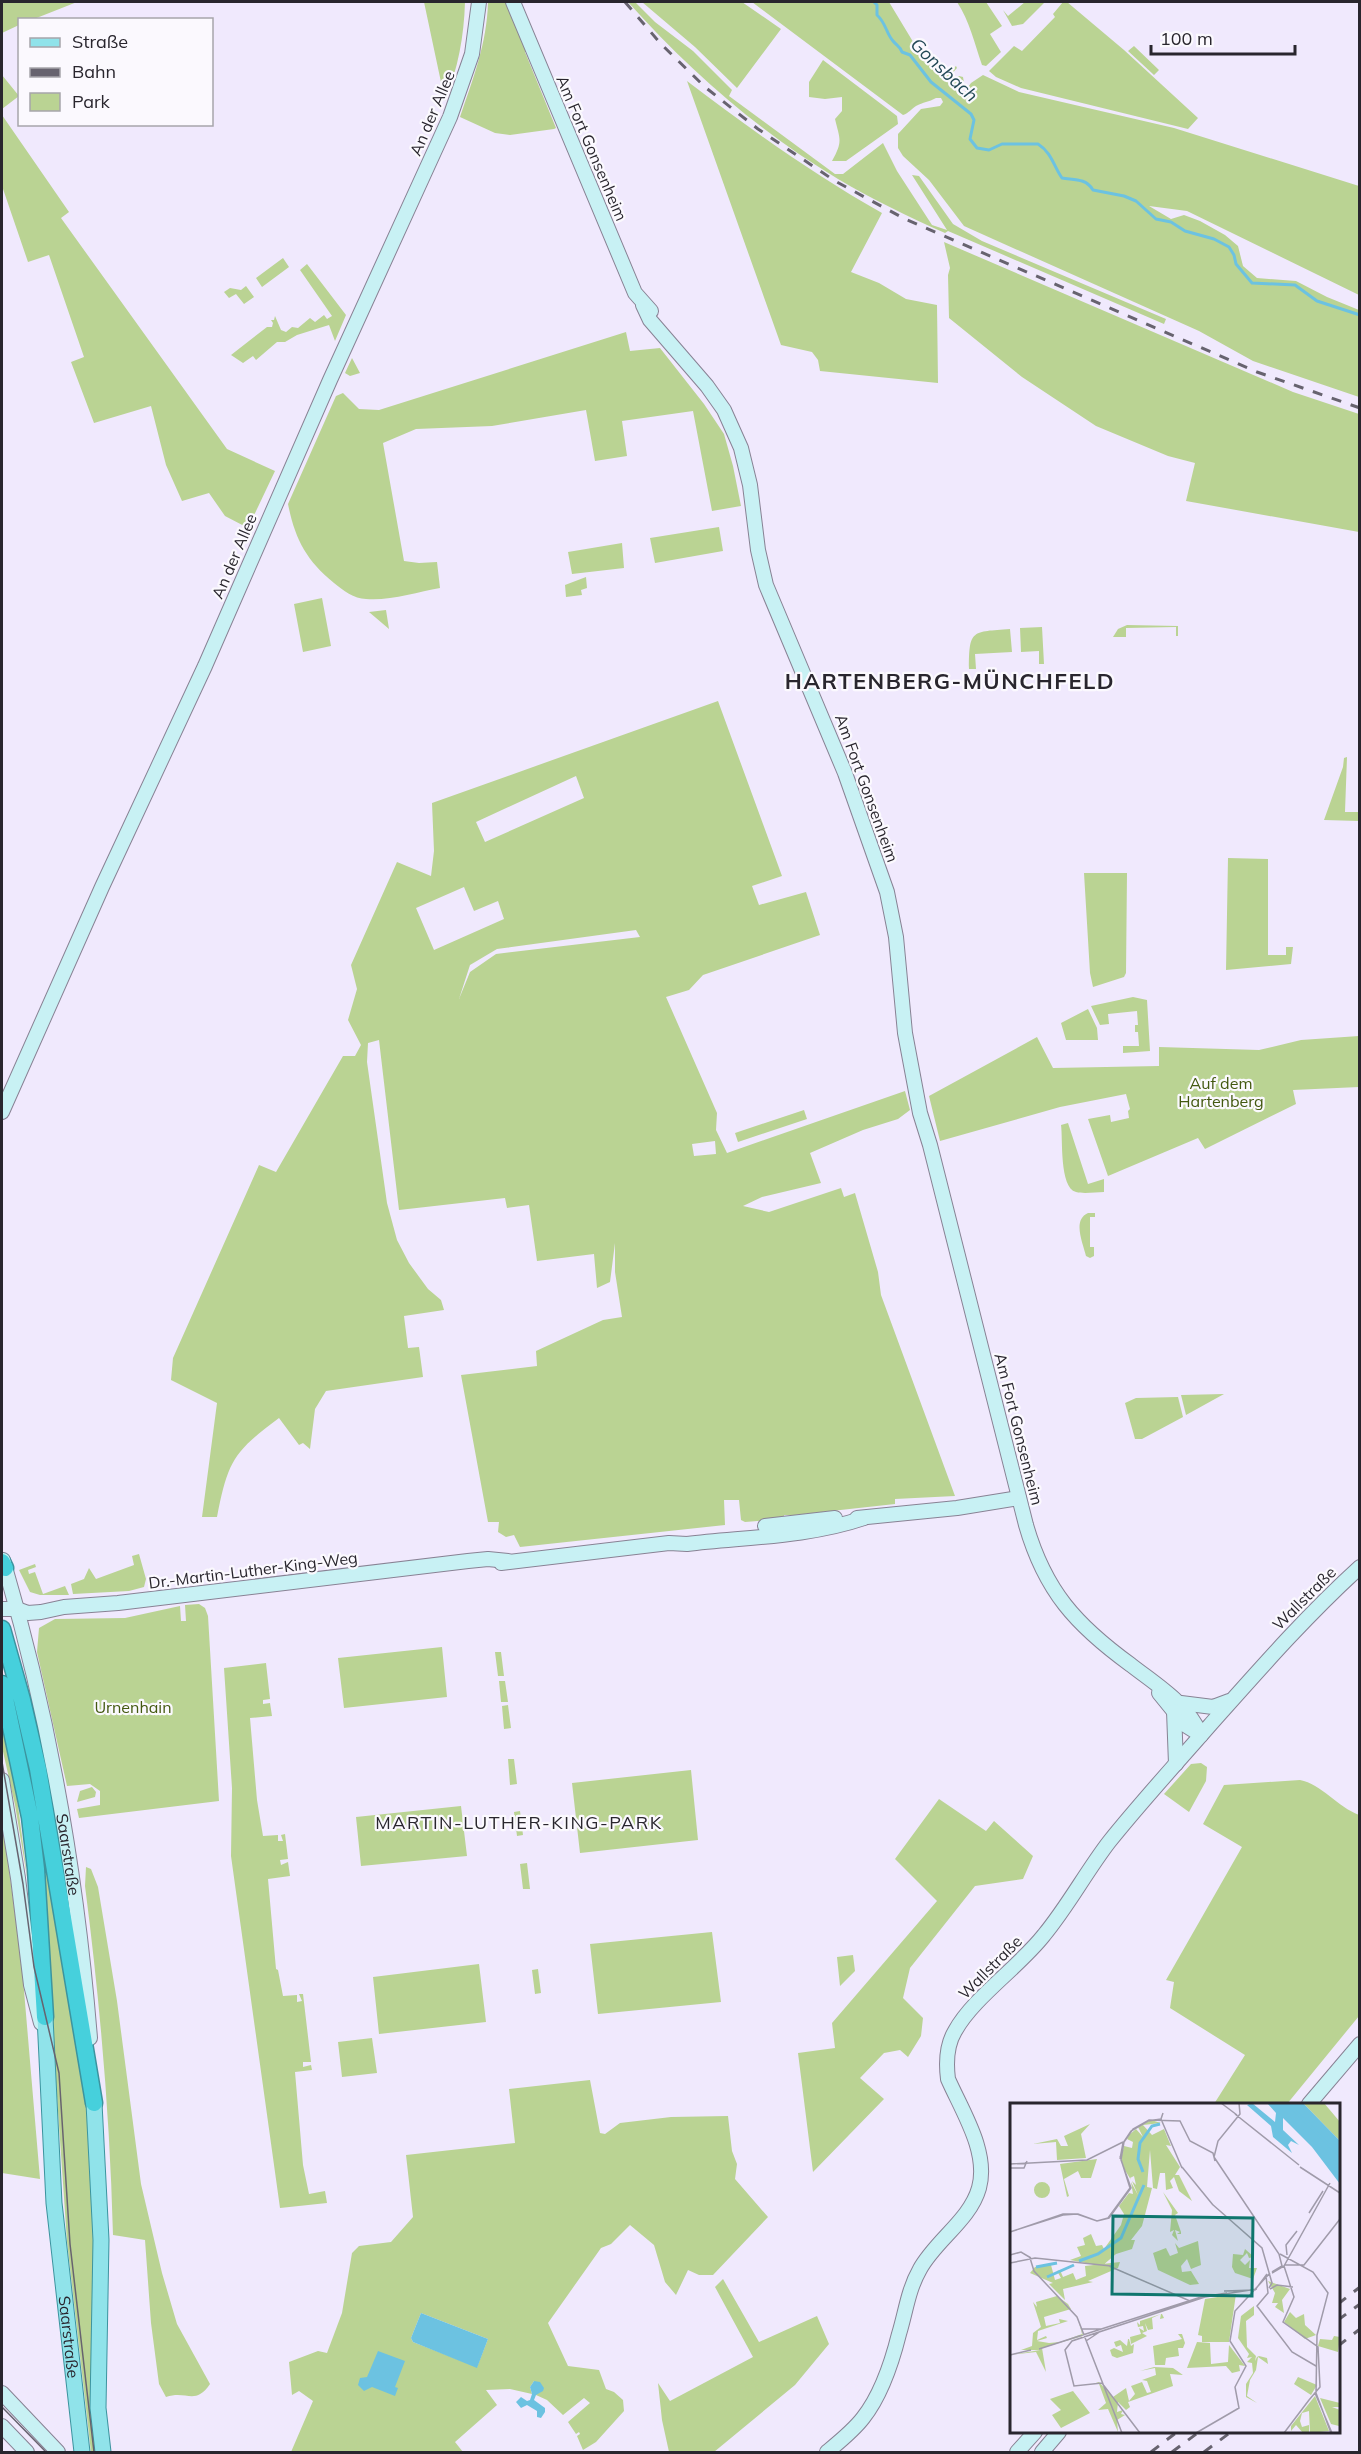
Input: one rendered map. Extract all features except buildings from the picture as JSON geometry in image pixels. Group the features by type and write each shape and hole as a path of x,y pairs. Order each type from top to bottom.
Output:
{"highway":[{"name":"Saarstraße","path":"2,1629 38,1769 94,2103"},
{"name":"Saarstraße","path":"2,1684 30,1817 38,1889 45,2017"}],"main road":[{"name":"Saarstraße","path":"45,2017 54,2203 82,2452"},
{"name":"Saarstraße","path":"94,2103 101,2240 98,2408 103,2452"}],"street":[{"name":"Am Fort Gonsenheim","path":"513,2 635,293 644,305 646,314 718,402 741,448 750,485 758,550 766,585 845,773 887,892 896,937 905,1033 920,1113 1037,1560 1066,1609 1081,1625 1149,1679 1177,1707 1195,1720 1201,1735"},
{"name":"An der Allee","path":"2,1112 102,887 205,666 330,380 454,108 472,54 478,4"},
{"name":"Dr.-Martin-Luther-King-Weg","path":"10,1609 41,1612 64,1607 446,1565 464,1567 669,1543 686,1535 833,1518 864,1518 980,1505 1019,1498"},
{"name":"Saarstraße","path":"3,1562 15,1597 10,1609 25,1642 52,1759 70,1855 84,1961 94,2103"},
{"name":"Wallstraße","path":"827,2452 863,2418 872,2405 892,2360 911,2286 927,2258 966,2212 979,2188 981,2170 977,2149 948,2079 946,2066 953,2033 963,2018 1039,1941 1109,1843 1201,1735 1316,1607 1359,1567"},
{"name":"Dr.-Martin-Luther-King-Weg","path":"10,1609 26,1604 64,1607"},
{"path":"25,1642 33,1622 41,1612"},
{"path":"1176,1764 1177,1707 1213,1707 1233,1699"},
{"name":"Saarstraße","path":"2,1780 18,1878 31,1985 46,2041"},
{"path":"1310,2103 1359,2044"},
{"path":"2,2393 58,2452"},
{"path":"2,2426 27,2452"},
{"path":"1017,2452 1034,2433"},
{"path":"1042,2452 1058,2433"}],"green space":[{"path":"2,2 77,2 37,18 18,18 18,25 2,33"},
{"path":"424,2 465,2 460,52 445,101"},
{"path":"488,2 506,2 556,128 510,135 495,133 460,117 482,46"},
{"path":"628,2 635,2 655,22 693,51 732,90 729,96 835,174 843,174 883,143 897,171 932,225 947,230 912,175 919,176 953,224 982,241 1166,319 1164,324 948,231 945,233 891,208 838,179 780,141 726,98 675,52"},
{"path":"642,2 742,2 781,29 737,88 695,47"},
{"path":"752,2 889,2 918,50 942,78 956,66 957,68 946,80 949,83 959,76 963,77 964,83 956,90 958,94 963,94 971,83 983,75 1019,92 1174,128 1359,186 1359,295 1187,211 1149,206 1171,219 1184,215 1225,235 1238,246 1243,266 1257,278 1296,281 1359,310 1359,397 1253,361 1199,331 964,226 929,180 903,156 898,148 898,134 921,109 940,106 943,102 941,98 914,107 903,115"},
{"path":"957,2 986,2 1002,26 990,34 1001,52 986,66 982,65 969,25"},
{"path":"1025,2 1045,2 1023,24 1012,26 1003,10 1008,16"},
{"path":"1063,2 1067,2 1124,50 1198,118 1188,129 1021,88 996,77 989,71 1014,46 1022,51 1055,17 1053,14"},
{"path":"1134,46 1159,70 1154,75 1128,51"},
{"path":"823,60 897,116 898,124 846,161 832,161 839,144 835,119 842,111 842,97 825,99 809,97 809,82"},
{"path":"2,75 18,97 2,109"},
{"path":"687,81 782,150 831,183 882,213 851,272 879,283 906,299 937,305 938,383 820,371 818,360 812,352 781,345"},
{"path":"2,115 69,212 61,218 227,449 275,471 248,528 225,516 209,493 182,501 166,465 151,406 94,423 71,362 84,357 49,255 28,262 2,186"},
{"path":"944,242 1293,392 1359,414 1359,532 1186,501 1195,463 1168,456 1096,426 1022,377 949,318 948,275 950,268"},
{"path":"283,258 289,267 262,287 256,278"},
{"path":"307,264 346,315 335,341 329,325 297,335 285,342 277,342 256,360 253,356 243,363 231,355 267,327 272,327 271,320 274,320 275,316 281,330 286,332 292,327 298,328 310,318 315,322 324,315 327,319 332,316 300,270"},
{"path":"246,286 254,297 244,304 236,294 229,298 224,292 230,288 241,290"},
{"path":"626,332 630,351 660,348 704,404 724,434 741,506 712,511 693,411 622,421 627,456 595,461 586,410 492,426 416,429 383,443 404,561 437,562 440,588 394,597 362,599 349,594 334,583 309,557 294,528 288,504 336,396 343,393 359,409 379,410"},
{"path":"352,358 360,373 350,376 345,373"},
{"path":"719,527 723,551 655,563 650,538"},
{"path":"622,543 624,568 572,574 568,552"},
{"path":"586,577 587,588 581,590 582,595 566,597 565,585"},
{"path":"322,598 331,646 303,652 294,604"},
{"path":"386,610 389,629 369,612"},
{"path":"1127,625 1178,626 1178,636 1176,636 1176,627 1126,628 1126,637 1113,637 1118,629"},
{"path":"1042,627 1044,664 1039,664 1039,651 1021,652 1020,628"},
{"path":"1010,629 1012,652 975,654 976,669 969,669 970,646 975,635 980,632"},
{"path":"718,701 782,876 752,886 759,905 806,892 820,935 703,975 689,990 666,997 717,1113 716,1130 727,1153 905,1091 910,1110 898,1119 863,1130 810,1153 821,1183 762,1197 743,1206 769,1212 841,1188 844,1197 855,1193 878,1272 881,1295 955,1496 895,1499 895,1504 784,1515 784,1519 745,1522 741,1520 739,1500 724,1500 725,1525 520,1547 514,1535 506,1537 498,1532 499,1522 488,1522 461,1375 537,1366 536,1351 603,1320 622,1317 615,1272 615,1243 610,1282 597,1288 594,1254 537,1261 529,1205 507,1208 505,1198 399,1210 379,1040 368,1043 367,1062 387,1203 397,1240 409,1263 428,1289 441,1300 444,1310 404,1316 408,1348 419,1347 423,1377 326,1391 315,1409 310,1449 303,1443 299,1445 279,1418 251,1440 235,1459 229,1470 217,1517 202,1517 217,1403 171,1380 173,1358 259,1165 276,1172 343,1056 355,1056 361,1045 348,1020 357,989 351,965 397,862 431,876 434,851 432,803","holes":["576,776 584,798 485,842 476,822","464,887 474,911 498,901 504,919 434,950 416,908","636,930 640,937 496,954 470,972 459,999 470,965 497,949","715,1141 716,1154 694,1156 692,1144"]},
{"path":"1347,757 1345,812 1359,812 1359,821 1324,820 1343,767 1344,758"},
{"path":"1228,858 1268,859 1268,955 1286,955 1286,947 1293,947 1291,964 1226,970"},
{"path":"1084,873 1127,873 1126,973 1124,977 1093,987 1090,973"},
{"path":"1133,997 1147,1000 1150,1051 1123,1053 1123,1046 1139,1046 1138,1032 1135,1032 1135,1025 1138,1025 1137,1011 1108,1014 1109,1024 1100,1025 1091,1006"},
{"path":"1088,1009 1097,1028 1098,1040 1066,1040 1061,1023"},
{"name":"Auf dem Hartenberg","path":"1359,1036 1359,1087 1293,1090 1296,1104 1205,1149 1198,1138 1108,1176 1088,1119 1110,1115 1111,1122 1129,1118 1130,1109 1126,1094 1060,1107 940,1141 929,1096 1037,1037 1053,1068 1159,1066 1159,1047 1259,1050 1301,1040"},
{"path":"804,1110 807,1119 738,1142 735,1133"},
{"path":"1068,1123 1088,1184 1104,1179 1104,1192 1076,1192 1067,1182 1064,1172 1061,1125"},
{"path":"1095,1213 1095,1217 1090,1217 1090,1247 1094,1247 1094,1256 1090,1258 1086,1256 1080,1226 1083,1216"},
{"path":"1224,1394 1186,1415 1181,1395"},
{"path":"1178,1397 1183,1417 1142,1439 1135,1439 1125,1403 1136,1398"},
{"path":"139,1554 146,1579 144,1587 129,1591 73,1594 71,1584 84,1579 89,1568 96,1579 134,1565 132,1556"},
{"path":"35,1564 36,1567 28,1570 29,1574 35,1572 43,1594 65,1586 69,1595 40,1595 30,1592 19,1570"},
{"name":"Urnenhain","path":"199,1604 205,1608 208,1616 219,1801 79,1818 77,1809 100,1805 100,1791 90,1784 67,1786 37,1652 39,1628 55,1619 125,1618 180,1606 181,1621 186,1621 185,1605"},
{"path":"442,1647 447,1697 344,1708 338,1658"},
{"path":"495,1652 501,1652 504,1676 498,1676"},
{"path":"266,1663 270,1699 263,1700 263,1704 270,1703 272,1716 250,1718 257,1800 263,1836 278,1835 278,1841 283,1841 281,1835 285,1834 288,1859 280,1860 281,1865 288,1862 290,1876 268,1879 276,1969 283,1996 297,1995 297,2002 302,2001 299,1994 303,1994 311,2062 303,2062 303,2067 311,2065 312,2070 295,2072 303,2165 309,2194 325,2191 327,2203 280,2208 231,1856 232,1788 224,1668"},
{"path":"499,1681 505,1681 508,1702 501,1702"},
{"path":"508,1705 511,1728 504,1729 502,1706"},
{"path":"2,1713 13,1767 28,1883 15,1805 2,1747"},
{"path":"508,1759 514,1759 517,1784 510,1785"},
{"path":"1201,1763 1207,1767 1206,1781 1189,1812 1164,1794 1191,1764"},
{"path":"691,1770 698,1840 580,1853 572,1783"},
{"path":"1300,1780 1315,1786 1359,1815 1359,2016 1288,2103 1215,2103 1245,2055 1170,2008 1174,1982 1166,1980 1242,1847 1203,1824 1224,1785"},
{"path":"92,1787 96,1792 95,1797 77,1802 80,1791"},
{"path":"939,1799 986,1831 994,1821 1033,1856 1023,1879 975,1886 910,1968 903,1998 923,2018 921,2036 908,2057 900,2050 884,2053 860,2078 884,2099 813,2172 798,2053 835,2048 832,2023 937,1901 895,1859"},
{"path":"461,1806 467,1856 361,1866 356,1817"},
{"path":"520,1811 523,1835 517,1836 514,1812"},
{"path":"2,1817 22,1967 40,2179 2,2173"},
{"path":"43,1835 86,2083 93,2197 100,2452 91,2452 67,2241 39,1836"},
{"path":"527,1863 530,1889 523,1889 520,1864"},
{"path":"86,1867 91,1869 98,1887 117,2001 141,2184 162,2273 177,2324 210,2384 205,2391 195,2396 166,2397 159,2384 151,2323 145,2240 113,2235 107,2104 85,1886"},
{"path":"712,1932 721,2002 598,2014 590,1944"},
{"path":"853,1955 855,1971 840,1986 837,1957"},
{"path":"479,1964 486,2022 379,2034 373,1977"},
{"path":"538,1969 541,1993 535,1994 532,1970"},
{"path":"372,2038 377,2073 342,2077 338,2042"},
{"path":"590,2080 600,2133 605,2134 620,2123 671,2117 728,2116 732,2151 737,2164 735,2179 768,2217 713,2275 699,2275 688,2270 676,2295 665,2282 654,2245 630,2225 611,2244 601,2248 548,2323 568,2366 599,2370 606,2389 614,2392 623,2400 624,2411 596,2442 583,2450 577,2436 579,2432 576,2434 568,2422 590,2403 584,2398 563,2415 547,2400 536,2395 534,2381 530,2387 532,2394 510,2389 486,2390 497,2405 455,2442 463,2452 291,2452 313,2401 299,2391 292,2395 289,2362 318,2351 327,2353 342,2313 352,2253 359,2246 391,2242 413,2217 406,2155 515,2143 509,2089","holes":["421,2313 488,2339 477,2367 413,2342 411,2338"]},
{"path":"723,2279 759,2342 817,2316 829,2344 795,2385 714,2452 669,2452 662,2420 658,2383 670,2401 753,2357 715,2287"}],"water":[{"path":"421,2313 488,2339 477,2368 413,2342 411,2338"},
{"path":"378,2351 405,2361 395,2387 398,2388 395,2396 372,2387 364,2391 358,2385 360,2378 367,2377"},
{"path":"534,2381 540,2382 544,2388 534,2400 545,2408 541,2418 537,2417 537,2411 527,2405 521,2408 516,2402 521,2397 527,2401 530,2400 532,2394 530,2387"}],"waterway":[{"name":"Gonsbach","path":"874,2 877,5 877,15 894,43 902,52 910,55 931,82 971,114 974,120 970,139 977,148 989,150 1002,144 1038,144 1049,155 1062,178 1083,181 1093,190 1124,196 1136,201 1156,219 1171,222 1185,231 1214,239 1229,247 1236,264 1252,283 1295,285 1317,301 1360,315"}],"tram line":[{"path":"2,1762 23,1884 34,1967 59,2073 70,2244 94,2452"},
{"path":"2,2407 46,2452"}],"railway":[{"path":"625,2 661,44 705,87 758,129 835,181 905,219 1257,372 1360,408"},
{"path":"1340,2302 1360,2287"},
{"path":"1340,2319 1360,2304"},
{"path":"1340,2344 1360,2329"},
{"path":"1151,2452 1176,2433"},
{"path":"1172,2452 1198,2433"},
{"path":"1204,2452 1230,2433"}],"district":[{"name":"HARTENBERG-MÜNCHFELD","path":"950,681"},
{"name":"MARTIN-LUTHER-KING-PARK","path":"519,1823"}]}
